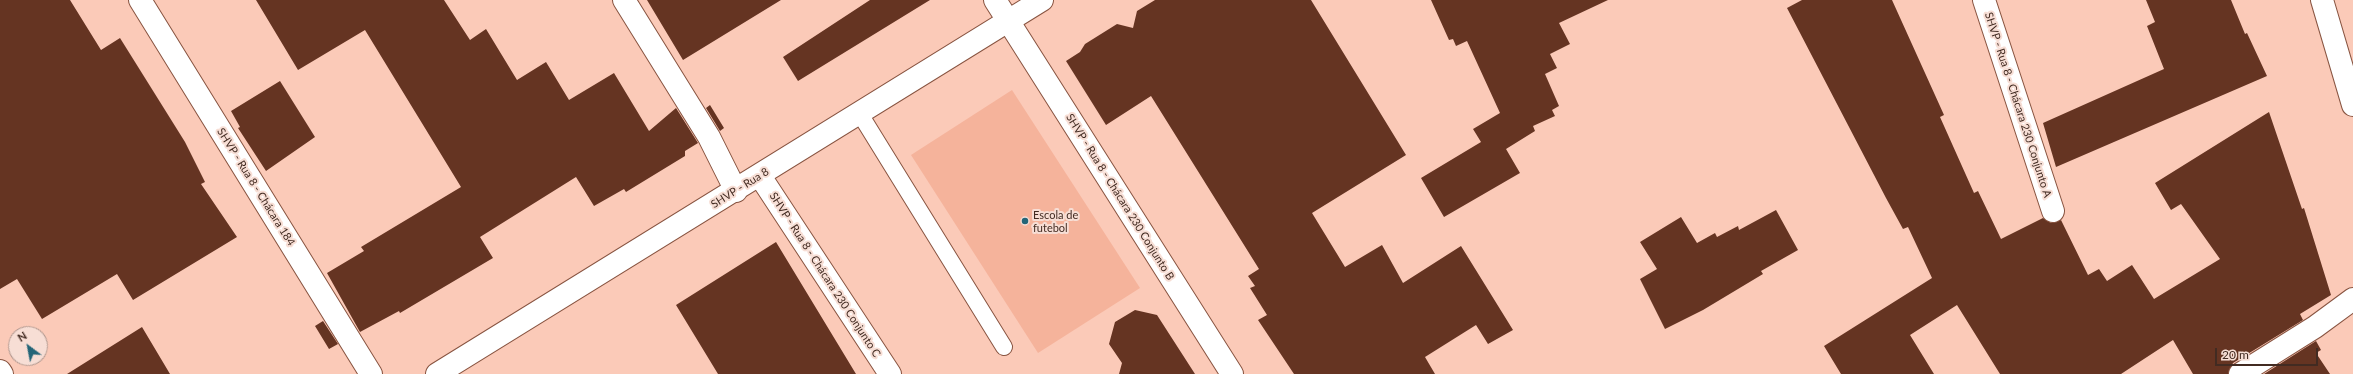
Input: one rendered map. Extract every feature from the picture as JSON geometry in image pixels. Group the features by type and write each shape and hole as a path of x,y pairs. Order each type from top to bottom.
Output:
{"street":[{"name":"SHVP - Rua 8 - Chácara 184","path":"140,0 371,374"},
{"path":"624,0 709,137 736,191"},
{"name":"SHVP - Rua 8 - Chácara 230 Conjunto B","path":"995,0 1232,374"},
{"name":"SHVP - Rua 8","path":"436,374 736,191 1042,0"},
{"name":"SHVP - Rua 8 - Chácara 230 Conjunto A","path":"1984,0 2053,211"},
{"path":"2322,0 2353,105"},
{"name":"SHVP - Rua 8 - Chácara 230 Conjunto C","path":"760,176 890,374"},
{"path":"2240,374 2315,327 2353,299"}],"lane":[{"path":"860,114 1004,347"}],"shaded area":[{"name":"Escola de futebol","path":"1012,90 1140,288 1038,353 911,155"}],"building":[{"path":"0,0 70,0 101,50 120,38 185,142 205,182 201,184 237,237 133,300 117,274 42,319 17,279 0,289"},
{"path":"256,0 444,0 470,40 486,29 517,80 546,62 569,100 614,73 649,131 676,108 698,143 685,151 685,156 626,192 624,189 594,206 576,177 480,237 493,258 400,313 399,311 360,332 327,273 364,251 361,247 461,187 365,30 298,70"},
{"path":"647,0 781,0 683,60"},
{"path":"870,0 930,0 798,81 783,57"},
{"path":"1155,0 1311,0 1406,155 1312,213 1345,267 1382,245 1403,283 1461,246 1513,330 1488,344 1476,325 1425,357 1435,374 1294,374 1258,320 1267,315 1250,288 1255,286 1248,276 1259,269 1151,96 1106,125 1066,61 1080,52 1085,44 1117,24 1133,28 1137,11"},
{"path":"1431,0 1608,0 1559,23 1570,44 1550,54 1557,68 1545,74 1559,106 1552,110 1555,116 1533,126 1535,131 1506,149 1520,173 1444,217 1421,178 1481,142 1473,129 1500,113 1467,41 1456,46 1453,39 1449,40"},
{"path":"1802,0 1892,0 1944,115 1940,117 1974,193 1978,191 2001,239 2043,218 2051,223 2061,220 2088,275 2099,269 2107,281 2132,265 2154,299 2220,259 2181,204 2171,210 2155,183 2269,112 2302,209 2304,208 2331,295 2300,314 2303,320 2233,363 2228,374 2193,374 2173,340 2121,374 2000,374 1957,305 1910,335 1934,374 1841,374 1824,346 1932,278 1908,227 1903,229 1787,8"},
{"path":"2146,0 2231,0 2245,34 2247,33 2267,76 2056,167 2043,123 2164,69 2147,26 2155,22"},
{"path":"280,81 315,137 266,171 238,128 240,127 231,111"},
{"path":"710,105 724,128 720,131 706,108"},
{"path":"1776,210 1798,250 1761,271 1763,274 1703,310 1665,329 1640,279 1657,269 1640,242 1681,217 1697,243 1715,233 1717,237 1738,226 1739,230"},
{"path":"776,242 856,374 718,374 676,305"},
{"path":"1135,310 1157,315 1195,374 1119,374 1122,363 1109,344 1115,322"},
{"path":"323,321 338,344 329,349 315,326"},
{"path":"142,327 170,374 67,374"},
{"path":"2316,341 2321,350 2316,353 2330,374 2264,374"}],"place":[{"name":"Escola de futebol","path":"1025,221"}]}
